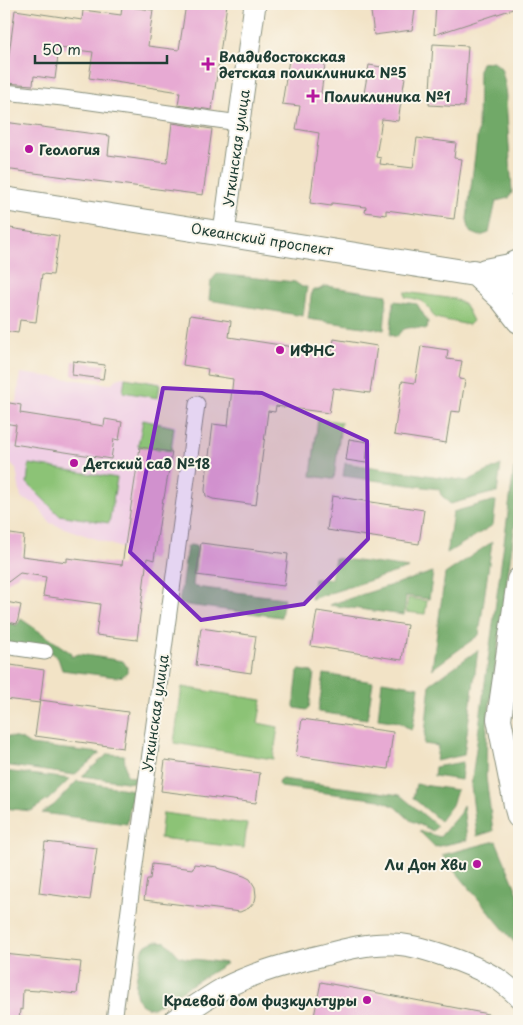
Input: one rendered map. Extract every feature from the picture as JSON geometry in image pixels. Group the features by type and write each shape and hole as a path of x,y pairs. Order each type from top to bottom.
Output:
{"main road":[{"name":"Уткинская улица","path":"224,233 255,4"},
{"name":"Океанский проспект","path":"4,199 473,272 519,281"},
{"path":"473,272 510,266 519,262"},
{"path":"473,272 502,299 519,321"},
{"path":"519,580 500,718 519,816"},
{"path":"173,1021 225,988 254,975 297,962 372,945 393,944 418,947 455,960 496,978 519,997"}],"street":[{"path":"4,92 63,98 239,123"},
{"name":"Уткинская улица","path":"114,1021 197,404"},
{"path":"4,646 45,652"}],"highlighted area":[{"path":"163,388 262,393 367,441 368,539 304,604 201,620 130,552"}],"shaded area":[{"name":"Детский сад №18","path":"20,373 110,384 123,377 162,383 157,422 176,426 172,452 140,447 124,549 50,523 36,504 21,498 16,469 4,457 6,402 17,403"}],"green space":[{"path":"493,61 501,68 505,83 512,192 509,198 496,201 489,233 480,236 470,232 467,219 478,131 479,68 481,63"},
{"path":"217,274 295,282 302,287 307,287 303,316 209,300 211,281"},
{"path":"326,286 387,295 384,330 308,319 312,290 318,290"},
{"path":"405,292 455,299 465,305 473,321 469,325 435,318 429,308 423,303 416,299 405,297"},
{"path":"394,301 417,304 428,322 427,329 406,328 397,337 390,335"},
{"path":"125,378 160,384 158,398 123,392"},
{"path":"318,419 341,422 334,479 311,476"},
{"path":"143,420 174,427 171,451 138,446"},
{"path":"345,463 467,481 501,465 497,493 450,504 441,495 439,489 343,476"},
{"path":"29,464 117,478 109,523 59,515 27,483"},
{"path":"519,467 519,495 487,726 486,777 493,831 477,836 471,786 514,469"},
{"path":"496,501 493,525 447,553 453,512"},
{"path":"492,542 479,635 432,669 445,574"},
{"path":"190,545 196,546 197,549 193,585 195,587 284,598 281,617 179,604 187,547"},
{"path":"335,558 409,568 311,599 314,579 331,579"},
{"path":"433,572 429,599 406,596 404,615 329,605"},
{"path":"408,598 427,601 425,614 406,612"},
{"path":"21,619 71,653 71,657 79,654 123,661 127,667 127,672 123,676 116,677 62,670 58,658 46,649 4,643 4,622 17,625"},
{"path":"478,650 464,755 436,761 438,746 424,744 430,684"},
{"path":"298,671 314,674 309,708 307,710 295,708 294,706"},
{"path":"324,674 373,682 367,719 318,712"},
{"path":"382,681 419,687 413,728 411,730 399,722 378,719"},
{"path":"182,687 262,700 258,723 278,727 273,759 174,743"},
{"path":"4,736 21,739 30,745 100,753 74,775 4,765"},
{"path":"108,754 124,755 126,773 128,776 135,777 134,783 82,776"},
{"path":"463,762 461,780 434,776 435,767"},
{"path":"4,771 70,779 49,799 31,811 4,808"},
{"path":"282,779 400,795 437,826 433,831 410,820 396,807 380,800 281,787 278,784"},
{"path":"77,781 133,790 127,824 42,813 54,805"},
{"path":"416,784 457,790 452,805 440,821 413,798"},
{"path":"463,805 467,840 435,847 419,831 440,837 460,813"},
{"path":"163,813 247,824 244,848 160,838"},
{"path":"496,841 519,896 519,948 442,855"},
{"path":"156,941 166,942 179,956 185,958 227,963 153,1008 144,1006 136,994 137,976 143,949 146,945"}],"building":[{"path":"186,4 227,4 212,110 178,105 180,92 89,78 93,52 59,48 55,79 34,76 33,85 5,83 15,10 82,20 83,10 121,15 122,6 153,10 148,46 179,50"},
{"path":"370,4 416,4 412,30 374,35"},
{"path":"436,4 519,4 519,7 434,35"},
{"path":"433,44 468,46 464,107 429,105"},
{"path":"290,53 326,58 321,93 363,99 369,65 406,71 398,121 382,119 376,157 381,158 380,164 413,168 417,138 456,143 454,158 462,159 454,219 386,210 386,215 365,212 366,207 332,203 331,206 310,203 319,133 296,129 300,106 282,104"},
{"path":"4,122 110,136 108,155 167,163 172,123 212,129 203,195 4,169"},
{"path":"4,227 59,236 53,275 42,274 36,322 20,320 18,333 4,331"},
{"path":"190,315 231,321 229,337 332,353 334,339 377,346 370,393 333,388 329,413 276,406 275,412 268,411 256,505 213,499 206,496 206,462 209,456 213,424 228,426 233,379 207,375 208,369 183,365"},
{"path":"421,346 448,350 447,359 462,361 459,379 465,380 460,412 451,411 446,443 394,435 402,381 415,383"},
{"path":"73,361 105,365 103,379 72,375"},
{"path":"4,402 21,405 20,413 104,426 105,419 122,422 119,440 114,439 111,459 13,444 16,425 4,423"},
{"path":"349,439 368,442 366,463 346,460"},
{"path":"140,447 172,452 154,560 147,558 137,640 96,635 100,604 43,596 46,577 20,573 4,585 4,533 24,536 22,556 67,562 67,558 122,565"},
{"path":"332,496 424,510 419,544 327,530"},
{"path":"201,543 288,554 284,586 196,575"},
{"path":"6,602 21,605 17,624 4,621"},
{"path":"317,611 407,625 402,660 311,646"},
{"path":"201,628 256,636 251,673 196,665"},
{"path":"4,664 44,670 40,703 4,699"},
{"path":"40,700 128,712 123,748 35,736"},
{"path":"302,719 393,732 388,769 296,756"},
{"path":"165,760 260,773 256,803 161,791"},
{"path":"45,842 97,848 90,900 39,893"},
{"path":"152,864 193,869 194,864 218,867 244,876 250,879 255,887 255,901 249,908 240,912 144,900 147,879 150,879"},
{"path":"4,954 81,962 77,994 23,990 22,1010 20,1009 19,1021 4,1021"},
{"name":"Краевой дом физкультуры","path":"321,982 488,1014 488,1021 313,1021"}],"place":[{"name":"Владивостокская детская поликлиника №5","path":"208,64"},
{"name":"Поликлиника №1","path":"313,96"},
{"name":"Геология","path":"29,149"},
{"name":"ИФНС","path":"280,350"},
{"name":"Детский сад №18","path":"74,463"},
{"name":"Ли Дон Хви","path":"477,864"},
{"name":"Краевой дом физкультуры","path":"367,1000"}]}
